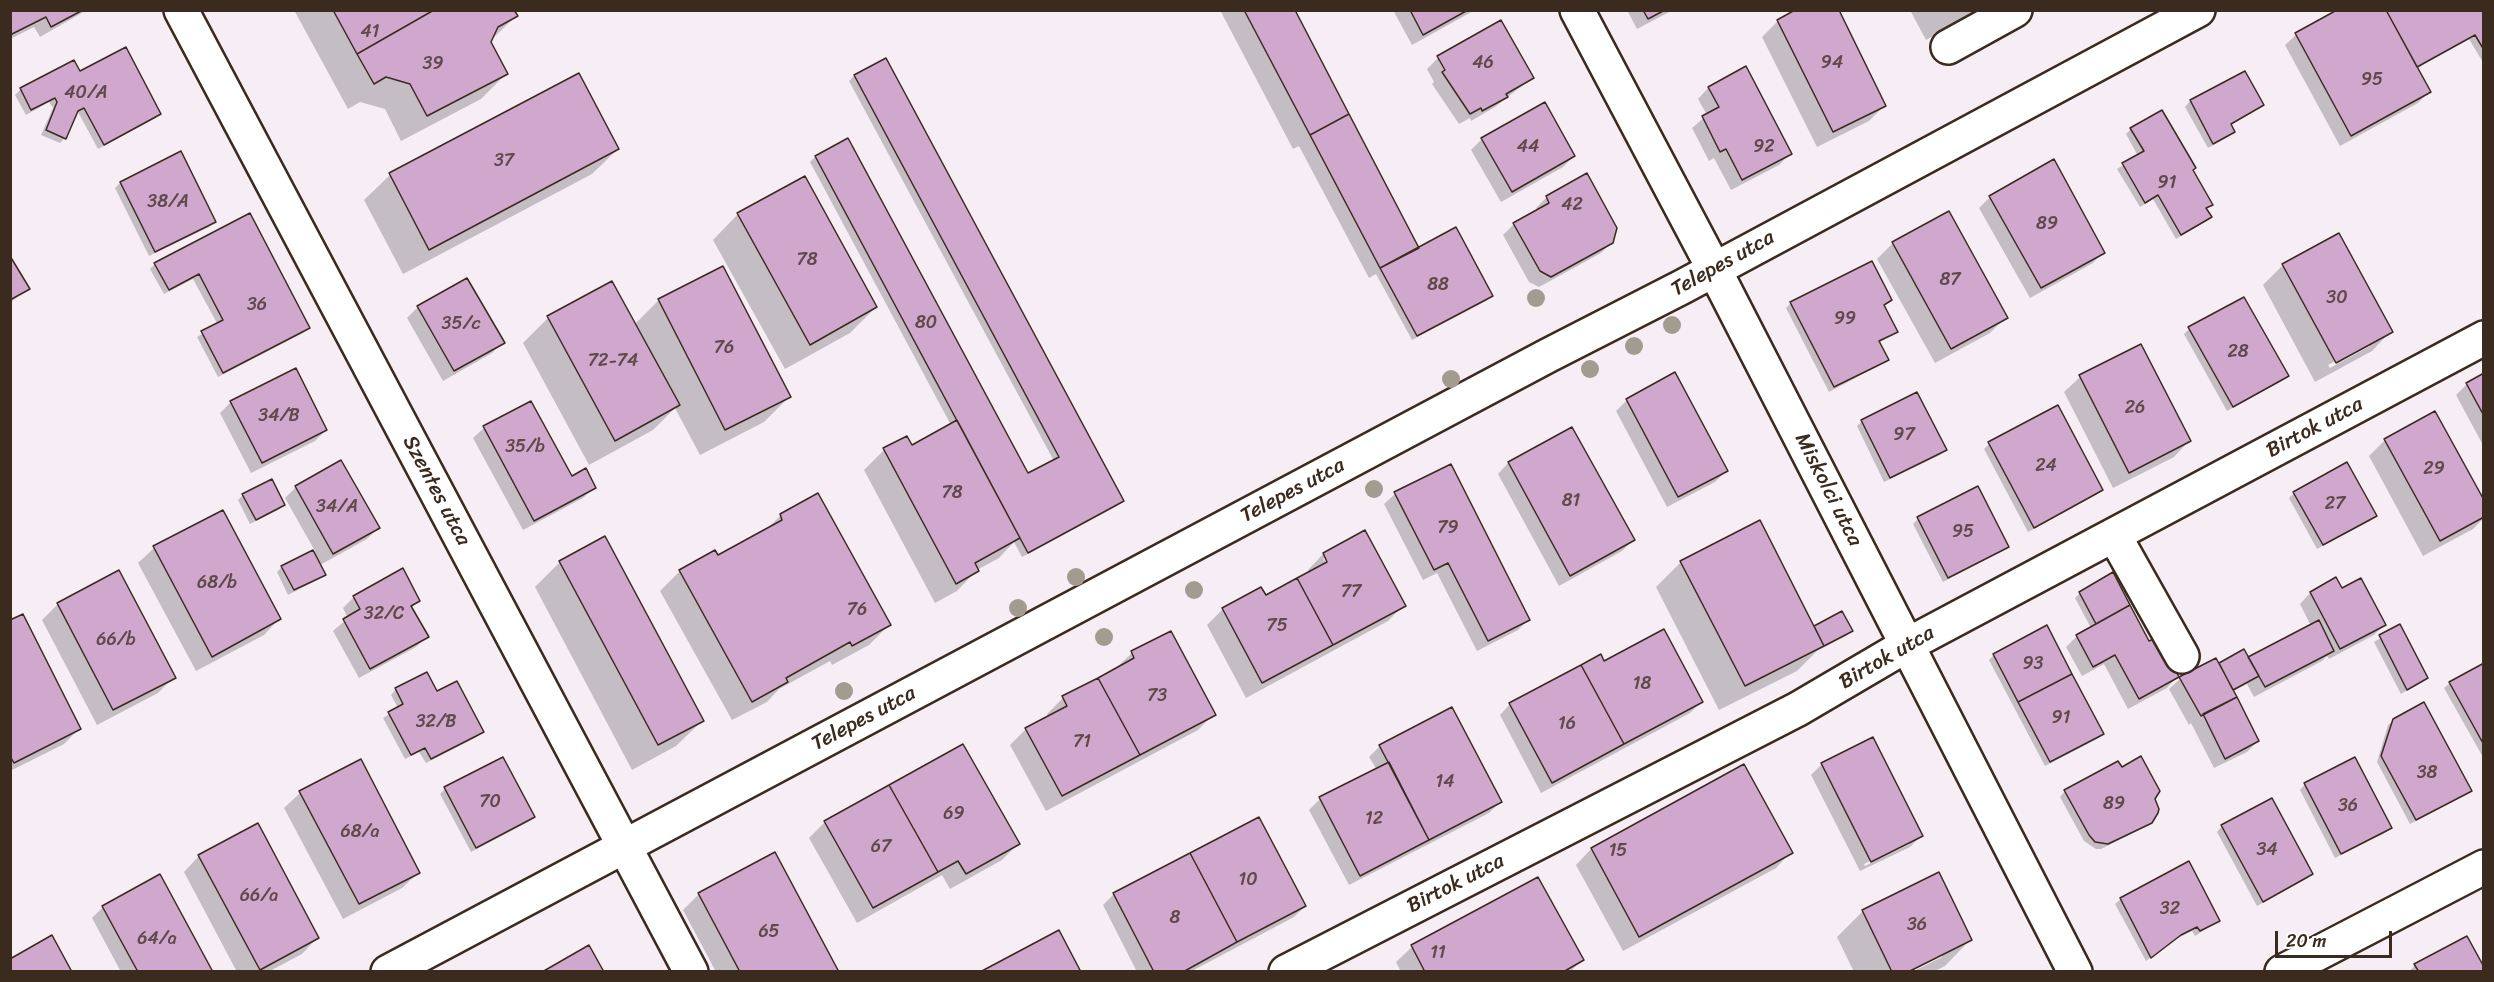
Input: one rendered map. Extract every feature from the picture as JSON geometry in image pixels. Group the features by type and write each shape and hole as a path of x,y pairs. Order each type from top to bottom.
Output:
{"street":[{"name":"Szentes utca","path":"180,10 691,972"},
{"name":"Miskolci utca","path":"1577,10 1714,269 2075,972"},
{"path":"1948,48 2015,10"},
{"name":"Telepes utca","path":"388,972 1714,269 2191,12"},
{"name":"Birtok utca","path":"1287,972 1798,709 1907,645 2484,338"},
{"path":"2115,535 2182,656"},
{"path":"2282,972 2484,867"}],"building":[{"path":"10,10 83,10 51,27 46,17 10,35"},
{"path":"333,10 434,10 357,54"},
{"path":"434,10 514,10 518,16 498,27 491,42 508,74 427,116 410,84 386,77 374,84 357,54"},
{"path":"1244,10 1295,10 1349,114 1310,135"},
{"path":"1410,10 1468,10 1423,35"},
{"path":"1643,10 1665,10 1648,19"},
{"path":"1795,10 1839,10 1886,106 1833,132 1777,20"},
{"path":"2337,10 2386,10 2431,92 2351,136 2295,33"},
{"path":"2386,10 2484,10 2484,50 2475,35 2417,67"},
{"path":"1501,20 1534,78 1506,94 1508,97 1482,111 1481,108 1470,114 1442,72 1445,70 1437,56"},
{"path":"126,47 161,114 104,145 84,108 78,111 66,139 46,130 57,102 55,98 31,110 20,88 74,60 80,71"},
{"path":"886,58 1124,501 1028,553 815,156 848,138 1028,473 1059,457 854,75"},
{"path":"1746,66 1792,154 1742,180 1726,149 1720,152 1702,116 1719,107 1708,87"},
{"path":"2245,71 2264,105 2231,124 2235,132 2213,144 2190,100"},
{"path":"579,73 619,149 429,250 389,173"},
{"path":"1545,102 1575,156 1512,192 1481,138"},
{"path":"2162,110 2196,168 2193,170 2213,205 2206,208 2212,217 2181,235 2158,195 2145,203 2122,163 2144,151 2130,128"},
{"path":"1349,114 1419,248 1380,268 1310,135"},
{"path":"181,151 216,222 155,252 120,182"},
{"path":"2054,159 2105,253 2041,288 1989,196"},
{"path":"1587,173 1617,228 1613,243 1551,277 1540,271 1513,223 1549,203 1546,196"},
{"path":"805,176 877,307 810,345 737,213"},
{"path":"1949,211 2008,318 1951,349 1892,242"},
{"path":"250,213 310,328 223,373 201,331 223,320 199,274 169,290 154,263"},
{"path":"1456,227 1493,296 1417,336 1380,268"},
{"path":"2339,233 2393,332 2336,363 2282,264"},
{"path":"10,256 30,289 10,300"},
{"path":"1872,261 1892,300 1884,305 1898,332 1879,341 1889,360 1834,387 1790,302"},
{"path":"723,266 791,397 725,430 658,299"},
{"path":"467,278 505,343 454,371 417,306"},
{"path":"612,281 680,405 615,441 547,316"},
{"path":"2244,297 2289,376 2233,407 2188,327"},
{"path":"2141,344 2191,441 2129,473 2079,375"},
{"path":"296,368 327,430 262,463 230,401"},
{"path":"1675,372 1728,471 1678,497 1626,399"},
{"path":"2484,373 2484,416 2466,383"},
{"path":"1917,392 1947,450 1890,478 1861,420"},
{"path":"531,401 572,476 586,468 596,488 534,521 483,426"},
{"path":"2058,405 2103,490 2034,528 1988,442"},
{"path":"2435,411 2484,500 2484,517 2440,541 2384,439"},
{"path":"957,420 1020,538 975,563 979,571 956,584 883,448 907,436 912,445"},
{"path":"1572,427 1635,540 1570,576 1508,462"},
{"path":"341,460 380,528 333,554 295,486"},
{"path":"2347,462 2377,516 2323,545 2293,492"},
{"path":"1451,464 1530,620 1488,641 1448,563 1434,570 1394,492"},
{"path":"272,479 285,505 256,520 242,494"},
{"path":"1978,486 2009,547 1948,578 1917,517"},
{"path":"818,493 891,625 852,646 850,642 786,678 788,682 752,702 679,570 715,550 718,555 782,520 780,514"},
{"path":"223,510 281,619 212,657 153,546"},
{"path":"1760,520 1824,646 1745,686 1680,561"},
{"path":"1365,530 1406,606 1333,645 1297,578 1327,562 1323,553"},
{"path":"605,536 704,721 658,745 559,561"},
{"path":"313,550 326,575 294,590 281,566"},
{"path":"403,568 420,601 411,606 429,637 370,669 343,619 360,609 353,596"},
{"path":"119,570 176,678 113,710 57,603"},
{"path":"2113,572 2130,605 2096,624 2079,592"},
{"path":"2336,577 2342,588 2361,578 2386,625 2340,649 2310,592"},
{"path":"1297,578 1333,645 1262,683 1222,608 1261,587 1266,595"},
{"path":"2130,605 2149,641 2158,637 2179,677 2139,699 2115,655 2093,667 2076,635"},
{"path":"1842,611 1853,631 1824,646 1814,626"},
{"path":"23,614 81,729 14,763 10,756 10,620"},
{"path":"2319,620 2334,651 2265,687 2248,657"},
{"path":"2400,624 2428,678 2407,690 2379,635"},
{"path":"2047,625 2072,674 2018,702 1993,654"},
{"path":"1664,629 1703,702 1624,744 1581,665 1601,654 1604,661"},
{"path":"1171,631 1216,715 1140,755 1098,678 1134,658 1131,651"},
{"path":"2244,649 2259,676 2233,690 2219,663"},
{"path":"2216,658 2237,697 2201,716 2179,677"},
{"path":"2484,663 2484,745 2449,682"},
{"path":"1581,665 1624,744 1552,783 1509,703"},
{"path":"427,672 437,691 457,681 484,732 431,759 425,748 411,755 388,712 403,704 395,688"},
{"path":"2072,674 2104,734 2050,762 2018,702"},
{"path":"1098,678 1140,755 1062,796 1025,728 1067,706 1062,696"},
{"path":"2237,697 2259,741 2225,759 2203,714"},
{"path":"2424,702 2472,791 2416,820 2381,756 2393,719"},
{"path":"1452,707 1502,802 1429,840 1379,745"},
{"path":"1873,737 1923,836 1871,862 1821,763"},
{"path":"963,744 1020,844 966,874 958,861 938,872 889,785"},
{"path":"2141,756 2160,791 2155,799 2159,809 2158,813 2152,823 2108,844 2095,842 2064,790 2118,761 2122,767"},
{"path":"503,757 535,817 476,848 444,787"},
{"path":"2355,757 2392,828 2341,854 2304,783"},
{"path":"361,759 420,873 359,904 299,791"},
{"path":"1389,762 1429,840 1360,876 1319,797"},
{"path":"1744,764 1793,853 1639,937 1591,848"},
{"path":"889,785 938,872 873,908 824,821"},
{"path":"2272,798 2313,874 2263,902 2221,825"},
{"path":"1259,817 1306,906 1237,942 1190,853"},
{"path":"258,823 319,938 260,970 198,855"},
{"path":"775,852 839,972 740,972 698,893"},
{"path":"1190,853 1237,942 1183,972 1154,972 1113,893"},
{"path":"2189,861 2220,921 2200,931 2197,927 2181,935 2151,958 2120,898"},
{"path":"1939,872 1972,940 1908,972 1892,972 1862,910"},
{"path":"160,874 213,972 138,972 102,906"},
{"path":"1538,877 1584,960 1563,972 1425,972 1411,945"},
{"path":"1059,930 1081,972 980,972"},
{"path":"52,935 72,972 10,972 10,959"},
{"path":"2467,936 2484,967 2484,972 2419,972 2414,964"},
{"path":"589,945 604,972 542,972"}]}
